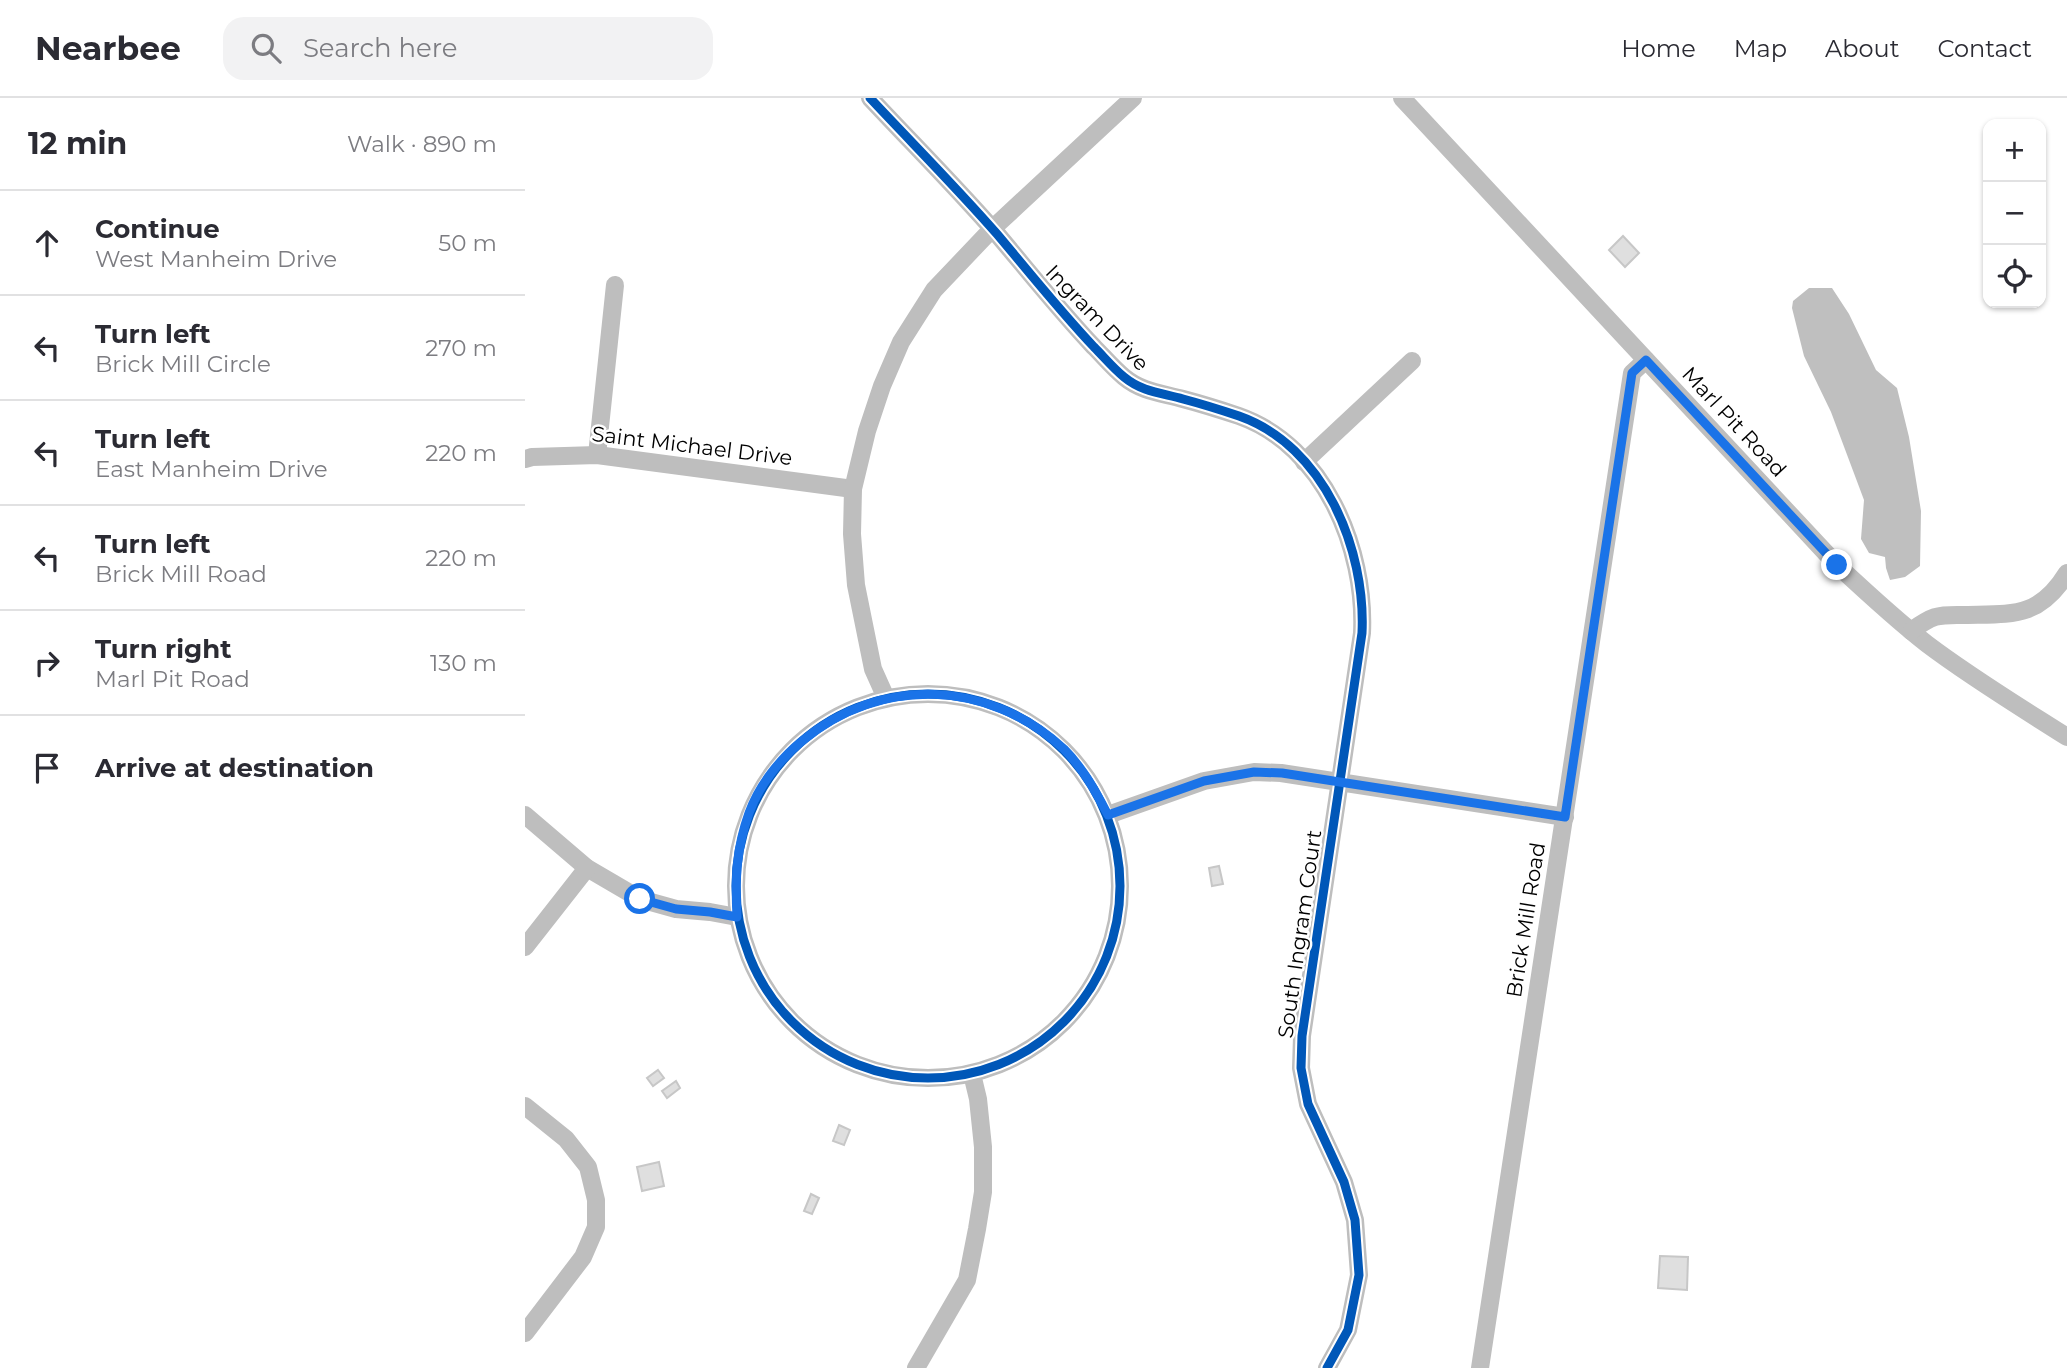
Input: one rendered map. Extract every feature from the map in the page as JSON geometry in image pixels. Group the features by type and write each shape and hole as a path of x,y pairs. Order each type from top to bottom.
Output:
{"street":[{"name":"Ingram Drive","path":"870,98 992,229 1077,330 1124,378 1145,391 1180,398 1242,417 1269,432 1304,461 1321,483 1353,548 1362,594 1361,644 1340,782"},
{"path":"886,698 873,668 856,585 852,534 853,489 882,386 901,342 934,290 992,229 1133,98"},
{"name":"Marl Pit Road","path":"1402,98 1810,537 1864,590 1911,631 1969,674 2067,737"},
{"path":"597,455 615,285"},
{"path":"1304,461 1412,360"},
{"name":"Brick Mill Road","path":"1480,1368 1632,373 1646,360"},
{"name":"Saint Michael Drive","path":"525,459 597,455 853,489"},
{"path":"1911,631 1933,618 2023,612 2049,597 2067,573"},
{"path":"924,693 963,697 1001,708 1035,726 1065,751 1090,781 1108,815 1117,847 1121,891 1112,945 1099,975 1067,1020 1033,1048 1004,1063 972,1074 937,1078 902,1077 868,1069 836,1055 807,1036 790,1020 761,983 746,951 737,917 735,881 739,845 750,810 768,778 791,750 819,727 851,709 886,698 924,693"},
{"path":"1108,815 1204,781 1254,772 1282,773 1565,817"},
{"name":"South Ingram Court","path":"1327,1368 1348,1330 1359,1275 1356,1220 1344,1182 1308,1104 1301,1057 1340,782"},
{"path":"525,815 587,868 640,899 676,909 737,917"},
{"path":"525,947 587,868"},
{"path":"916,1368 967,1280 977,1229 983,1192 983,1147 978,1099 972,1074"},
{"path":"525,1106 566,1139 588,1167 596,1200 596,1227 583,1257 525,1333"}],"shaded area":[{"path":"1809,288 1832,288 1849,314 1876,370 1897,388 1909,437 1921,511 1920,566 1905,577 1890,580 1885,557 1869,553 1861,539 1864,500 1831,412 1804,356 1792,308 1793,301"}],"building":[{"path":"1623,236 1639,253 1625,267 1609,250"},
{"path":"1219,866 1223,884 1212,886 1209,868"},
{"path":"658,1070 664,1078 653,1086 647,1078"},
{"path":"676,1081 680,1088 667,1098 662,1091"},
{"path":"839,1125 850,1130 844,1145 833,1141"},
{"path":"659,1162 664,1186 642,1191 637,1167"},
{"path":"811,1194 819,1198 812,1214 804,1211"},
{"path":"1660,1256 1688,1257 1687,1290 1658,1288"}],"cycle path":[{"path":"870,98 981,217 1069,320 1120,374 1145,389 1239,416 1269,430 1295,451 1316,476 1334,504 1347,535 1356,568 1362,633 1302,1036 1301,1068 1308,1104 1344,1182 1355,1220 1359,1275 1348,1330 1327,1368"},
{"path":"928,694 966,697 1002,708 1035,726 1064,750 1088,779 1106,812 1117,848 1120,886 1117,924 1106,960 1088,993 1064,1022 1035,1046 1002,1064 966,1075 928,1078 890,1075 854,1064 821,1046 792,1022 768,993 750,960 739,924 736,886 739,848 750,812 768,779 792,750 821,726 854,708 890,697 928,694"}],"route":[{"path":"640,899 676,909 737,917 735,881 739,845 750,810 768,778 791,750 819,727 851,709 886,698 924,693 963,697 1001,708 1035,726 1065,751 1090,781 1108,815 1204,781 1254,772 1282,773 1565,817 1632,373 1646,360 1837,565"}]}
